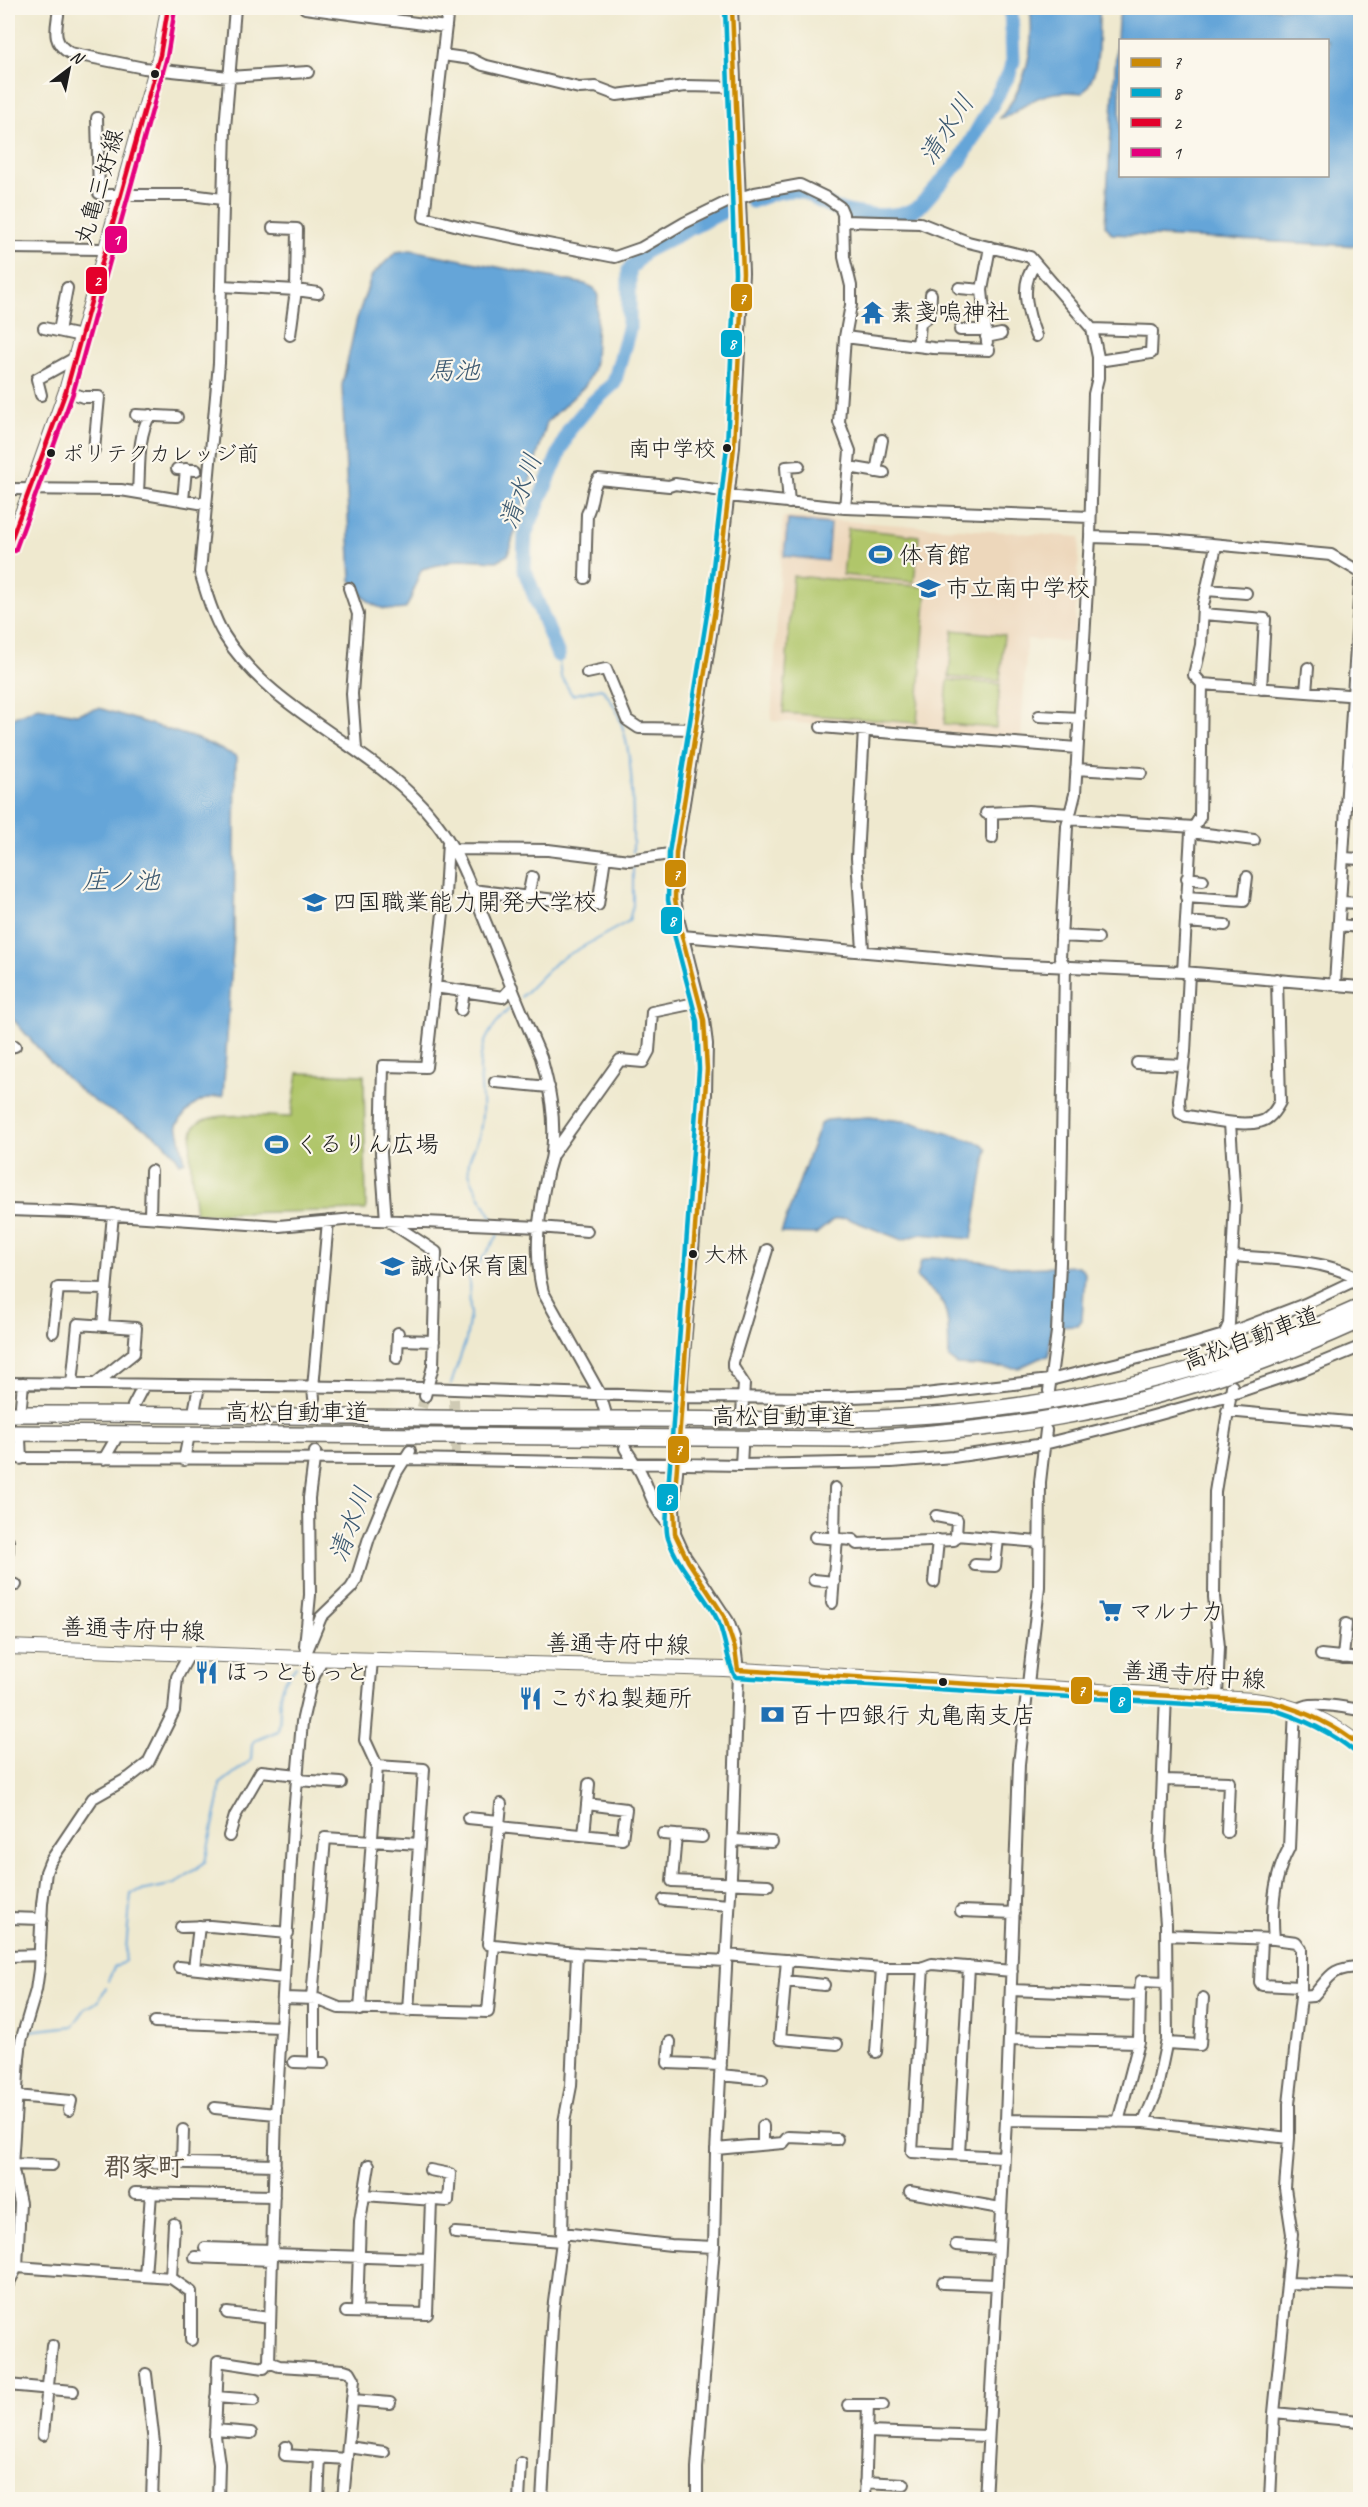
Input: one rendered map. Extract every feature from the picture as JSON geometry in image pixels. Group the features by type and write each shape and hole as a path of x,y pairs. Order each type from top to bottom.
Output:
{"highway":[{"name":"高松自動車道","path":"8,1414 457,1420 861,1419 957,1413 1061,1399 1158,1379 1248,1353 1308,1331 1360,1307"},
{"name":"高松自動車道","path":"14,1436 855,1439 954,1432 1060,1417 1160,1394 1251,1366 1314,1342 1360,1321"}],"main road":[{"name":"丸亀三好線","path":"8,548 66,391 156,69 168,8"},
{"name":"善通寺府中線","path":"8,1647 322,1659 738,1670 1217,1697 1271,1702 1297,1709 1322,1720 1360,1746"}],"street":[{"path":"59,8 56,41 59,48 70,53 156,69 230,77 308,72"},
{"path":"235,8 222,199 219,363 200,572 224,634 251,671 266,685 356,749 417,801 436,822 451,846 472,890 541,1058 549,1087 554,1118 552,1154 539,1227 539,1276 543,1293 600,1394 605,1411"},
{"path":"305,8 447,27"},
{"path":"448,8 424,217 466,228 615,257 641,248 727,202 755,193 800,185 827,198 842,214 920,223 968,242 1030,257 1092,329 1098,361 1098,378 1094,394 1090,537 1075,794 1069,816 1061,936 1060,958 1065,966 1060,1262 1057,1332 1049,1386"},
{"path":"682,1412 706,1094 706,1044 700,1002 682,936 675,899 676,853 716,603 735,447 743,273 732,8"},
{"path":"443,55 471,59 483,65 579,88 596,87 617,95 685,86 735,87"},
{"path":"97,118 99,193 191,195 222,199"},
{"path":"842,214 844,257 852,286 845,337 839,422 850,451 845,508"},
{"path":"273,228 297,229 296,290 290,335"},
{"path":"987,340 982,290 990,247"},
{"path":"8,248 104,249"},
{"path":"1036,264 1029,273 1026,304 1036,336"},
{"path":"222,286 318,293"},
{"path":"59,331 67,288"},
{"path":"959,288 982,290"},
{"path":"918,346 920,323 930,315 931,294"},
{"path":"44,328 81,336"},
{"path":"1092,329 1152,331 1151,353 1098,361"},
{"path":"960,330 987,340"},
{"path":"845,337 918,346 987,340 1001,334"},
{"path":"41,395 37,378 75,358"},
{"path":"66,391 83,397 99,397 102,413 94,450"},
{"path":"136,415 177,417"},
{"path":"138,492 144,425 150,416"},
{"path":"849,467 880,472 882,440"},
{"path":"789,502 786,467 799,466"},
{"path":"183,500 186,469"},
{"path":"585,578 587,514 598,479 845,508 1090,517"},
{"path":"8,489 138,492 205,504"},
{"path":"1090,537 1158,539 1330,555 1360,572"},
{"path":"1216,546 1206,590 1201,645 1194,675 1202,684 1200,817 1192,829 1187,878 1186,973 1180,1113 1230,1123 1258,1122 1268,1119 1280,1102 1282,1086 1277,979"},
{"path":"1335,984 1356,695 1360,583"},
{"path":"349,588 358,614 352,694 356,749"},
{"path":"1206,590 1246,593"},
{"path":"1203,614 1265,619 1261,689"},
{"path":"1306,692 1308,668"},
{"path":"587,673 606,669 627,720 639,728 697,729"},
{"path":"1202,684 1356,695"},
{"path":"1039,716 1080,718"},
{"path":"821,727 1077,748"},
{"path":"863,950 857,858 864,730"},
{"path":"1076,769 1141,773"},
{"path":"992,838 989,813 1028,811 1192,829 1254,840"},
{"path":"451,846 548,850 629,860 676,853"},
{"path":"386,1220 381,1153 383,1066 426,1067 451,846"},
{"path":"472,890 598,905 605,858"},
{"path":"1344,858 1360,859"},
{"path":"528,896 532,877"},
{"path":"1187,878 1203,880"},
{"path":"1186,897 1244,901 1247,878"},
{"path":"1341,902 1360,903"},
{"path":"1186,922 1225,926"},
{"path":"1339,925 1360,927"},
{"path":"682,936 1004,964 1186,973 1360,987"},
{"path":"1061,936 1098,938"},
{"path":"435,987 503,997 512,987"},
{"path":"461,1010 464,991"},
{"path":"552,1154 620,1060 643,1062 649,1051 652,1012 700,1002"},
{"path":"1137,1063 1183,1065"},
{"path":"495,1082 549,1087"},
{"path":"1224,1339 1229,1324 1235,1200 1230,1123"},
{"path":"150,1217 151,1171"},
{"path":"8,1210 113,1214 279,1226 328,1221 386,1220 587,1231"},
{"path":"103,1326 113,1214"},
{"path":"386,1220 436,1252 433,1366 426,1392"},
{"path":"314,1393 328,1221"},
{"path":"742,1414 742,1379 733,1367 767,1250"},
{"path":"1232,1257 1291,1261 1345,1271 1360,1279"},
{"path":"8,1383 199,1386 314,1393 600,1394 884,1402 1049,1386 1224,1339 1360,1279"},
{"path":"53,1332 58,1288 106,1289"},
{"path":"72,1384 78,1324 136,1328 134,1353 95,1384"},
{"path":"397,1358 398,1336 434,1341"},
{"path":"8,1458 184,1460 408,1455 741,1465 997,1452 1044,1444 1306,1369 1360,1347"},
{"path":"21,1405 23,1383"},
{"path":"133,1406 144,1385"},
{"path":"195,1407 199,1386"},
{"path":"1217,1697 1219,1647 1214,1597 1215,1492 1230,1390"},
{"path":"1227,1411 1360,1423"},
{"path":"985,2499 1006,2121 1019,1764 1039,1587 1040,1482 1046,1430"},
{"path":"14,1436 21,1459"},
{"path":"104,1459 115,1440"},
{"path":"184,1460 188,1440"},
{"path":"741,1465 742,1447"},
{"path":"626,1448 666,1523 675,1529"},
{"path":"680,1449 674,1506 675,1529 685,1556 728,1621 734,1637 738,1670 732,1840 716,2149 714,2247 697,2468 697,2499"},
{"path":"304,1658 321,1617 351,1588 356,1580 369,1538 396,1473 408,1455"},
{"path":"304,1658 310,1595 309,1498 315,1456"},
{"path":"832,1603 836,1538 835,1488"},
{"path":"936,1516 957,1520 956,1536"},
{"path":"815,1537 853,1540 857,1544 954,1539 956,1536 1039,1542"},
{"path":"975,1565 995,1566 998,1539"},
{"path":"8,1540 8,1551"},
{"path":"933,1582 938,1540"},
{"path":"814,1580 834,1582"},
{"path":"1343,1658 1346,1624"},
{"path":"8,2284 17,2267 20,2203 18,2187 10,2164 11,2112 16,2096 21,2041 36,1990 43,1890 50,1862 93,1798 135,1774 148,1763 174,1711 177,1677 190,1653"},
{"path":"1321,1656 1360,1659"},
{"path":"218,2499 219,2464 215,2430 218,2361 264,2368 269,2362 276,2114 297,1777 302,1722 311,1683 322,1659"},
{"path":"360,2010 377,1766 365,1740 372,1660"},
{"path":"1144,2122 1156,2093 1167,2043 1166,1935 1160,1851 1166,1694"},
{"path":"1274,1939 1272,1916 1275,1891 1282,1861 1289,1848 1297,1709 1303,1706 1324,1706 1360,1710"},
{"path":"377,1766 424,1769 408,2011"},
{"path":"229,1836 235,1816 261,1771 341,1783"},
{"path":"1164,1780 1229,1782 1227,1832"},
{"path":"584,1836 589,1784"},
{"path":"501,1804 488,1944 577,1953 787,1960 882,1968 923,1967 932,1964 1012,1971"},
{"path":"468,1818 584,1836 622,1839 626,1809 587,1804"},
{"path":"663,1834 702,1837"},
{"path":"676,1835 672,1881 768,1885"},
{"path":"294,2062 319,2063 313,1999 326,1838 419,1844"},
{"path":"732,1840 772,1842"},
{"path":"664,1900 729,1905"},
{"path":"961,1911 1014,1913"},
{"path":"9,1918 42,1919"},
{"path":"181,1927 199,1926 288,1933"},
{"path":"194,1968 199,1926"},
{"path":"1166,1935 1274,1939 1296,1942 1301,1949 1300,1992 1289,2104 1285,2187 1292,2234 1274,2414 1270,2499"},
{"path":"1262,1939 1260,1982 1262,1985 1313,1996 1326,1977 1332,1973 1360,1967"},
{"path":"283,1998 313,1999 339,2008 360,2010 408,2011 413,2009 488,2012 494,1945"},
{"path":"542,2499 553,2310 562,2237 564,2122 571,2086 577,1953"},
{"path":"9,1956 40,1955"},
{"path":"787,1960 780,2038 837,2044"},
{"path":"179,1967 284,1978"},
{"path":"923,1967 907,2152 1004,2157"},
{"path":"959,2154 969,1967"},
{"path":"876,2052 882,1968"},
{"path":"785,1981 824,1986"},
{"path":"1118,2122 1139,2042 1141,1981 1165,1982"},
{"path":"1011,1990 1140,1995"},
{"path":"1167,2043 1200,2045 1203,1998"},
{"path":"155,2022 281,2027"},
{"path":"1009,2039 1139,2042"},
{"path":"670,2042 668,2064 720,2070 762,2079"},
{"path":"16,2096 71,2101 69,2110"},
{"path":"215,2108 276,2114"},
{"path":"1006,2121 1144,2122 1289,2138"},
{"path":"762,2144 763,2126"},
{"path":"182,2163 183,2130"},
{"path":"716,2149 783,2143 789,2137 837,2139"},
{"path":"146,2162 275,2165"},
{"path":"10,2164 52,2165"},
{"path":"369,2165 360,2221 359,2256 352,2312 427,2314 431,2200"},
{"path":"364,2195 448,2201 450,2174 430,2170"},
{"path":"910,2192 1000,2208"},
{"path":"135,2193 274,2196"},
{"path":"145,2276 151,2193"},
{"path":"171,2278 174,2224"},
{"path":"455,2233 714,2247"},
{"path":"956,2245 998,2248"},
{"path":"205,2248 272,2255"},
{"path":"195,2257 272,2255 429,2259"},
{"path":"17,2267 171,2278 191,2292 191,2340"},
{"path":"943,2283 996,2285"},
{"path":"1287,2283 1360,2285"},
{"path":"226,2313 270,2318"},
{"path":"43,2435 52,2346"},
{"path":"269,2362 279,2366 350,2372 354,2379 343,2499"},
{"path":"146,2374 154,2436 152,2499"},
{"path":"8,2385 73,2391"},
{"path":"216,2397 254,2400"},
{"path":"353,2400 390,2403"},
{"path":"848,2405 883,2405"},
{"path":"865,2499 868,2405"},
{"path":"1274,2414 1360,2421"},
{"path":"215,2430 251,2433"},
{"path":"867,2432 988,2436"},
{"path":"286,2447 285,2455 347,2459"},
{"path":"348,2447 384,2452"},
{"path":"318,2499 320,2457"},
{"path":"519,2499 521,2463"},
{"path":"865,2482 904,2484"}],"shaded area":[{"name":"市立南中学校","path":"783,517 1080,537 1074,642 1027,639 1021,739 771,721"}],"green space":[{"name":"体育館","path":"848,528 919,536 914,582 843,575"},
{"path":"793,576 927,587 917,723 783,713"},
{"path":"953,630 1004,635 1000,681 949,677"},
{"path":"948,680 1000,684 996,728 944,724"},
{"name":"くるりん広場","path":"298,1073 364,1075 366,1210 196,1214 190,1156 195,1126 201,1121 225,1116 291,1117"}],"water":[{"path":"1030,8 1100,8 1097,63 1094,74 1083,93 1060,92 1046,95 1000,118 1016,93 1027,66 1031,38"},
{"path":"1121,8 1360,8 1360,246 1112,234 1105,225 1118,22"},
{"name":"馬池","path":"411,250 585,284 594,288 598,296 593,371 585,386 547,422 508,555 497,561 462,559 422,569 405,609 395,610 379,607 367,600 351,580 342,385 357,318 372,275 396,252"},
{"path":"788,520 830,524 827,561 784,556"},
{"name":"庄ノ池","path":"38,707 76,714 99,708 198,739 236,756 234,935 223,1096 208,1098 196,1104 177,1125 185,1161 180,1163 172,1151 152,1133 103,1107 68,1080 8,1013 8,720"},
{"path":"869,1117 911,1122 982,1144 987,1149 972,1239 921,1234 902,1240 846,1218 833,1220 816,1234 781,1233 820,1124 827,1120"},
{"path":"935,1257 980,1261 1020,1268 1079,1266 1085,1273 1082,1320 1078,1325 1051,1326 1049,1356 1019,1368 957,1365 949,1358 948,1326 942,1303 917,1277 921,1261"}],"waterway":[{"name":"清水川","path":"752,201 776,192 795,190 805,192 839,209 875,216 900,214 919,207 960,161 1009,74 1013,61 1011,8"},
{"name":"清水川","path":"558,655 524,569 525,534 569,430 589,406 614,383 629,329 629,270 645,251 730,208"},
{"name":"清水川","path":"558,655 561,676 572,695 601,688 612,703 621,722 630,766 633,852"},
{"name":"清水川","path":"521,997 557,961 629,921 633,905 633,868"},
{"name":"清水川","path":"494,1221 473,1184 468,1167 480,1132 481,1054 495,1025 510,1008"},
{"name":"清水川","path":"451,1384 466,1340 470,1314 469,1278 497,1237 498,1229"},
{"name":"清水川","path":"108,1981 114,1968 125,1961 131,1893 175,1884 205,1862 219,1799 220,1784 251,1760 254,1741 278,1731 280,1692 296,1666"},
{"name":"清水川","path":"29,2031 73,2026 85,2009 99,2001 106,1987"},
{"name":"清水川","path":"21,2118 22,2102"},
{"name":"清水川","path":"19,2140 21,2123"},
{"name":"清水川","path":"14,2199 14,2220"}],"tunnel":[{"path":"410,1451 425,1396"},
{"path":"314,1398 315,1452"},
{"path":"454,1399 456,1453"},
{"path":"884,1407 890,1452"}],"transit line":[{"name":"2","path":"8,548 66,391 160,55 168,8"},
{"name":"8","path":"725,8 735,273 727,446 709,602 669,853 668,900 675,938 697,1021 699,1069 667,1505 668,1538 678,1560 718,1621 736,1677 1270,1709 1315,1726 1355,1752"},
{"name":"7","path":"732,8 743,273 734,447 716,603 676,853 675,899 682,936 704,1020 707,1069 674,1506 675,1534 688,1561 724,1616 735,1649 738,1670 1271,1702 1318,1719 1340,1731 1360,1746"},
{"name":"1","path":"15,551 73,393 167,57 175,9"}],"place":[{"name":"素戔嗚神社","path":"872,312"},
{"name":"南中学校","path":"727,448"},
{"name":"ポリテクカレッジ前","path":"51,453"},
{"name":"体育館","path":"881,555"},
{"name":"市立南中学校","path":"928,588"},
{"name":"四国職業能力開発大学校","path":"315,902"},
{"name":"くるりん広場","path":"277,1144"},
{"name":"大林","path":"693,1254"},
{"name":"誠心保育園","path":"392,1266"},
{"name":"マルナカ","path":"1111,1611"},
{"name":"ほっともっと","path":"207,1672"},
{"name":"こがね製麺所","path":"530,1698"},
{"name":"百十四銀行 丸亀南支店","path":"772,1715"}],"district":[{"name":"郡家町","path":"144,2167"}]}
